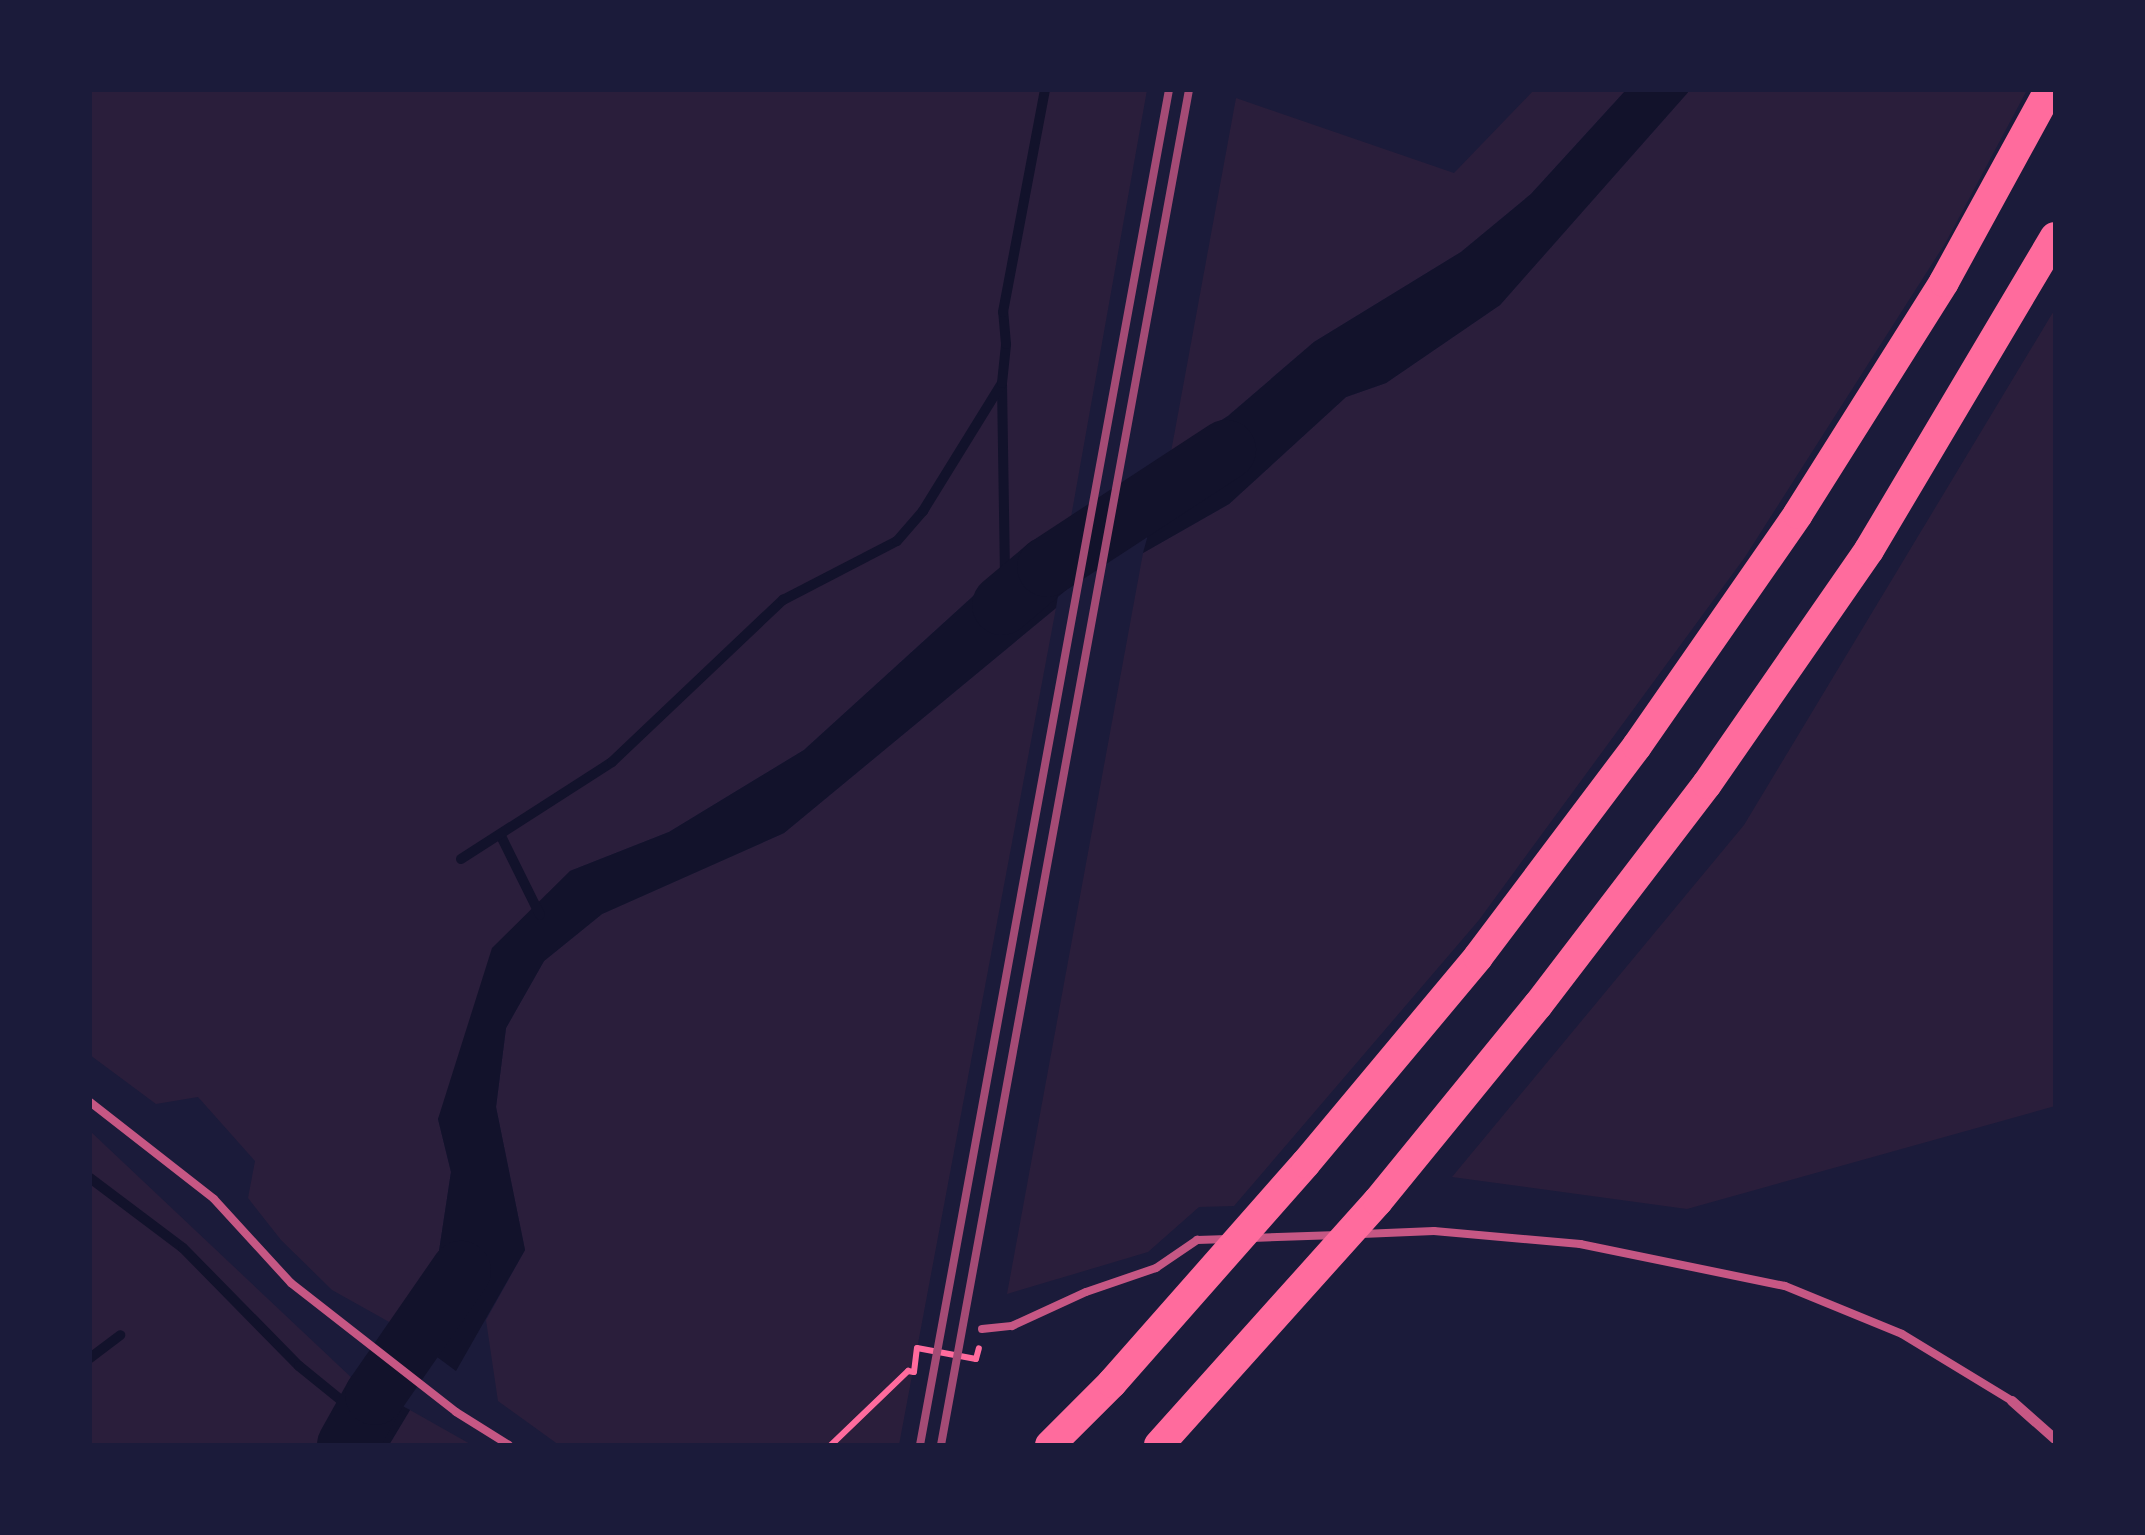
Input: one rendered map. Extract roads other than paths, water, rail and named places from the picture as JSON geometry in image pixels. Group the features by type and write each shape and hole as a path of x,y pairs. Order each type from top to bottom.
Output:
{"highway":[{"path":"1050,1445 1112,1383 1306,1164 1478,958 1637,746 1798,514 1944,282 2049,90"},
{"path":"1159,1445 1378,1200 1538,1005 1707,784 1869,550 2055,237"}],"street":[{"path":"2012,1401 2055,1439"}],"lane":[{"path":"90,1102 214,1199 291,1284 456,1412 509,1445"},
{"path":"982,1328 1012,1326 1086,1292 1156,1268 1197,1240 1434,1230 1580,1244 1785,1286 1902,1334 2012,1401"}],"waterway":[{"path":"461,859 612,762 783,600 897,541 923,511 1002,383 1006,344 1003,312 1045,90"},
{"path":"1002,384 1005,582"},
{"path":"1002,605 1047,567 1226,450"},
{"path":"501,836 540,915"},
{"path":"90,1178 183,1248 299,1366 342,1401"},
{"path":"347,1445 375,1395 461,1271"},
{"path":"90,1358 120,1335"}],"railway":[{"path":"920,1445 1169,90"},
{"path":"941,1445 1189,90"}]}
